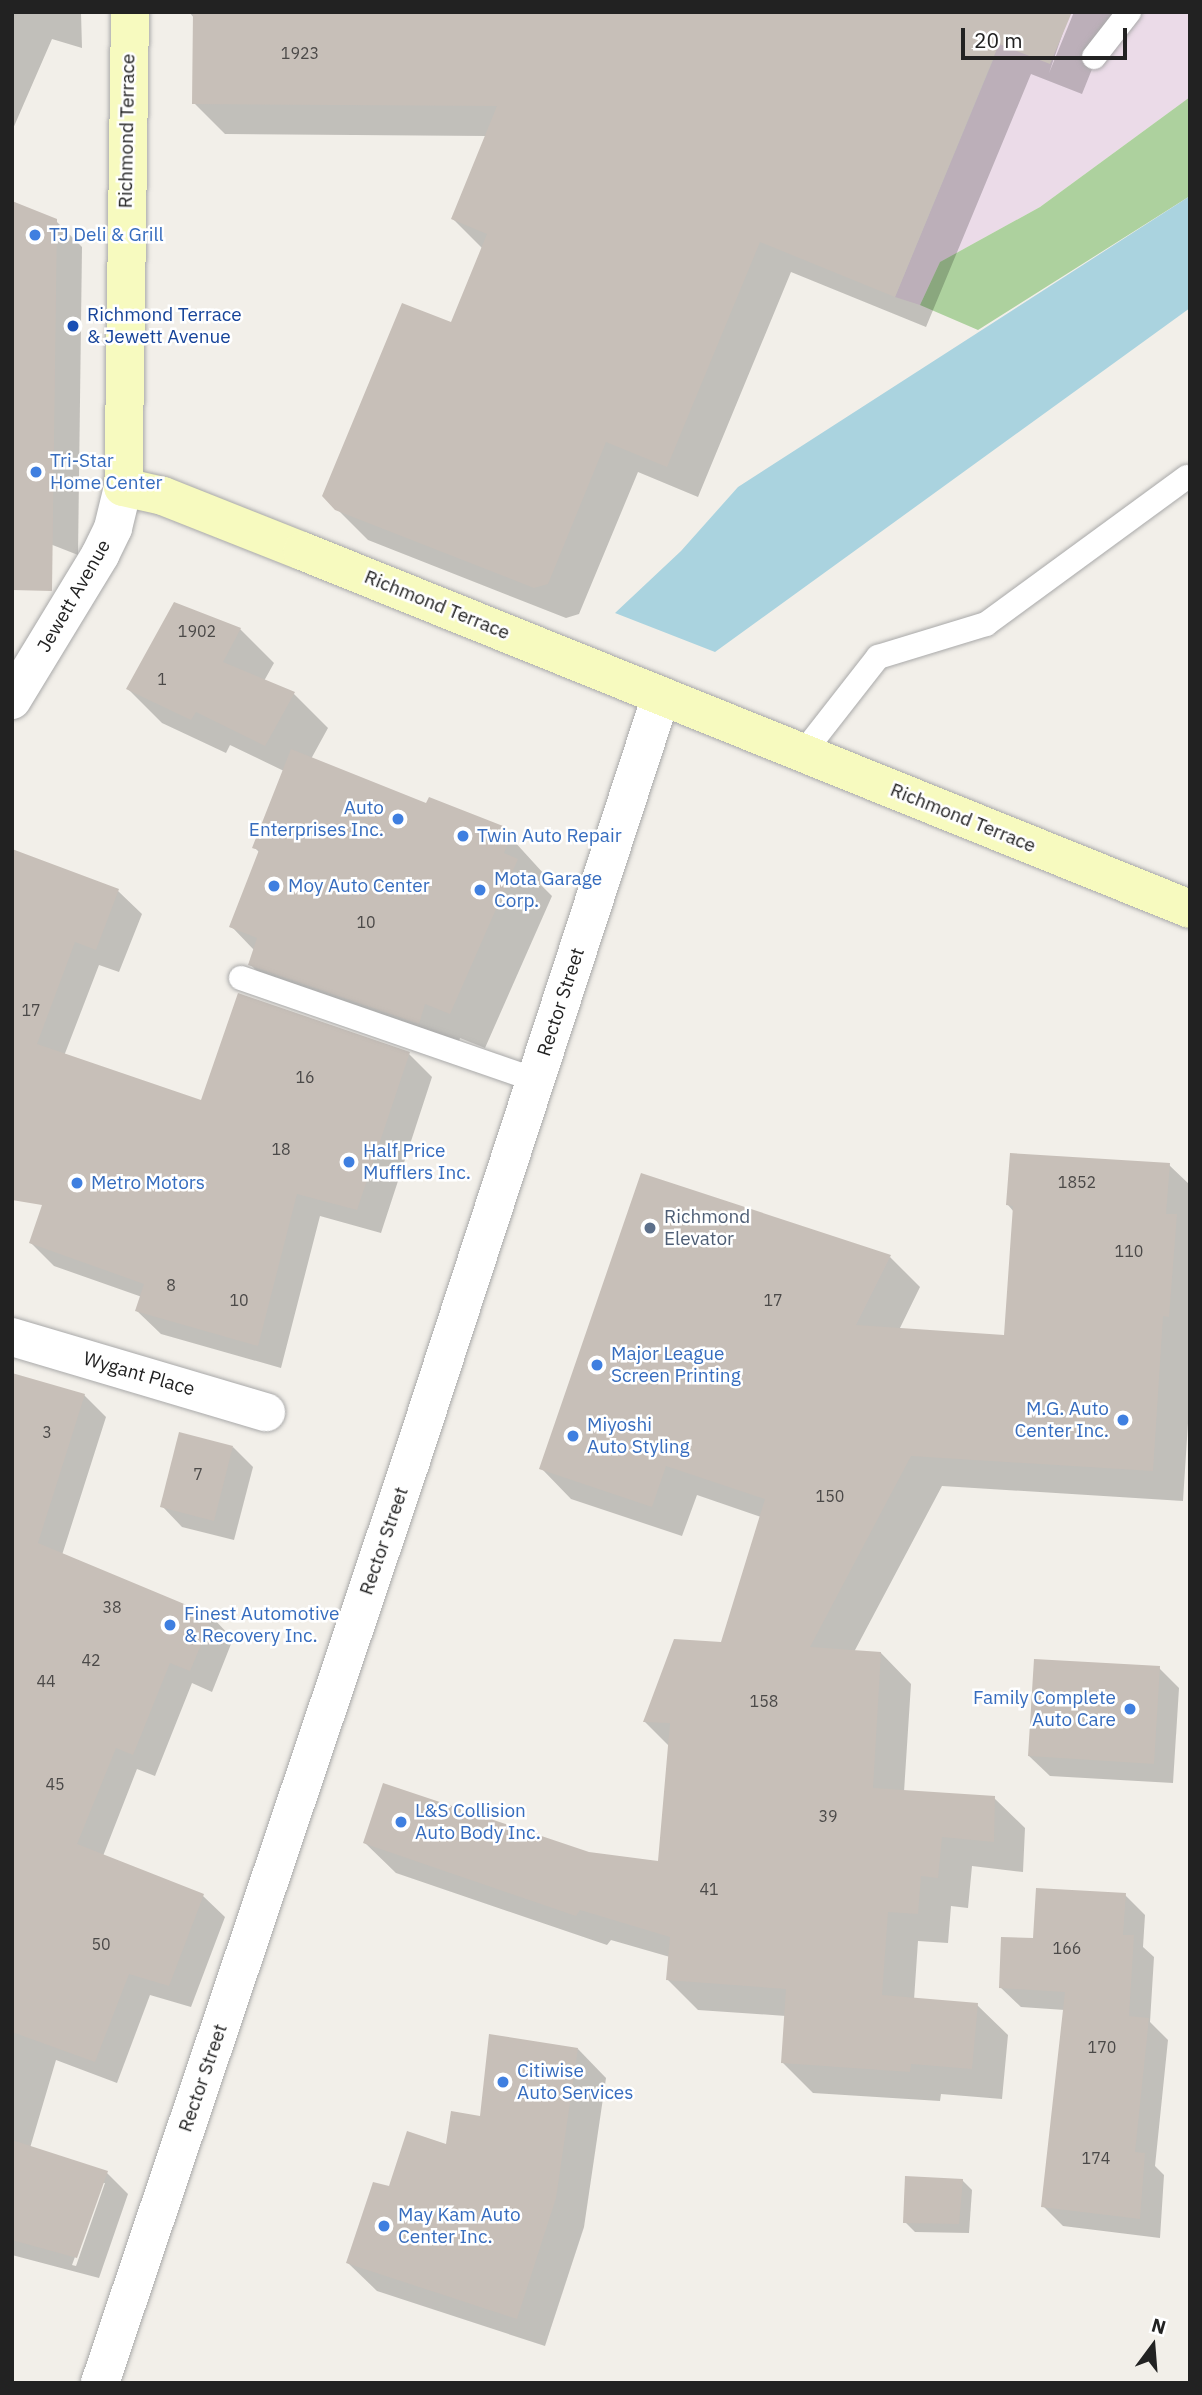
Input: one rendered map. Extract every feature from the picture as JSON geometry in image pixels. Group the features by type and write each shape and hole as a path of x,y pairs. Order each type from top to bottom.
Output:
{"main road":[{"name":"Richmond Terrace","path":"130,12 123,487 187,505 1190,909"}],"street":[{"name":"Jewett Avenue","path":"12,700 100,555 113,528 123,487"},
{"name":"Rector Street","path":"100,2383 536,1080 661,696"},
{"name":"Wygant Place","path":"12,1337 266,1412"}],"lane":[{"path":"1094,57 1129,12"},
{"path":"803,753 878,657 986,624 1187,477"},
{"path":"241,978 536,1080"}],"shaded area":[{"path":"878,12 1190,12 1190,97 1040,207 940,262 920,305 895,297 993,60"}],"green space":[{"path":"1190,97 1190,196 978,330 920,305 940,262 1040,207"}],"water":[{"path":"1190,196 1190,308 715,652 615,613 681,551 738,487"}],"building":[{"path":"193,12 1072,12 1050,64 999,44 895,297 760,242 667,467 606,442 548,584 534,588 335,510 322,496 402,303 451,322 487,234 451,219 497,106 192,104"},
{"path":"12,201 57,219 52,591 12,590"},
{"path":"174,602 241,628 223,662 295,692 265,746 196,712 191,720 126,689"},
{"path":"291,749 426,803 429,797 503,826 500,834 510,838 504,853 518,859 450,1014 425,1004 419,1024 248,965 257,938 229,927 259,850 252,848"},
{"path":"12,849 119,889 96,950 75,942 37,1044 201,1100 238,993 410,1052 357,1210 297,1194 258,1346 135,1311 144,1284 29,1243 42,1205 12,1200"},
{"path":"1010,1153 1170,1163 1166,1214 1177,1214 1169,1317 1163,1316 1153,1471 911,1456 810,1647 881,1652 873,1788 995,1796 994,1842 942,1837 938,1878 921,1876 918,1914 888,1912 882,1995 978,2003 972,2069 911,2064 910,2072 781,2063 786,1989 666,1980 670,1937 580,1910 576,1916 363,1843 383,1783 589,1852 658,1861 670,1723 643,1722 674,1639 721,1642 765,1499 666,1466 652,1507 539,1469 641,1173 891,1255 856,1325 1004,1335 1013,1206 1006,1205"},
{"path":"12,1373 85,1394 38,1543 213,1616 190,1671 170,1663 133,1755 116,1748 77,1844 204,1894 169,1986 129,1974 95,2062 12,2032"},
{"path":"179,1432 233,1446 214,1521 160,1507"},
{"path":"1034,1659 1160,1666 1154,1764 1028,1756"},
{"path":"1036,1888 1126,1893 1123,1935 1134,1935 1129,2016 1149,2018 1135,2152 1145,2153 1140,2219 1041,2207 1065,1992 999,1988 1001,1937 1033,1938"},
{"path":"489,2034 578,2048 556,2198 517,2319 346,2263 373,2182 389,2186 407,2131 446,2144 451,2111 480,2116"},
{"path":"12,2140 108,2171 77,2258 12,2240"},
{"path":"905,2176 963,2179 959,2224 903,2223"}],"place":[{"name":"TJ Deli & Grill","path":"35,235"},
{"name":"Richmond Terrace & Jewett Avenue","path":"73,326"},
{"name":"Tri-Star Home Center","path":"36,472"},
{"name":"Auto Enterprises Inc.","path":"398,819"},
{"name":"Twin Auto Repair","path":"463,836"},
{"name":"Moy Auto Center","path":"274,886"},
{"name":"Mota Garage Corp.","path":"480,890"},
{"name":"Half Price Mufflers Inc.","path":"349,1162"},
{"name":"Metro Motors","path":"77,1183"},
{"name":"Richmond Elevator","path":"650,1228"},
{"name":"Major League Screen Printing","path":"597,1365"},
{"name":"M.G. Auto Center Inc.","path":"1123,1420"},
{"name":"Miyoshi Auto Styling","path":"573,1436"},
{"name":"Finest Automotive & Recovery Inc.","path":"170,1625"},
{"name":"Family Complete Auto Care","path":"1130,1709"},
{"name":"L&S Collision Auto Body Inc.","path":"401,1822"},
{"name":"Citiwise Auto Services","path":"503,2082"},
{"name":"May Kam Auto Center Inc.","path":"384,2226"}]}
